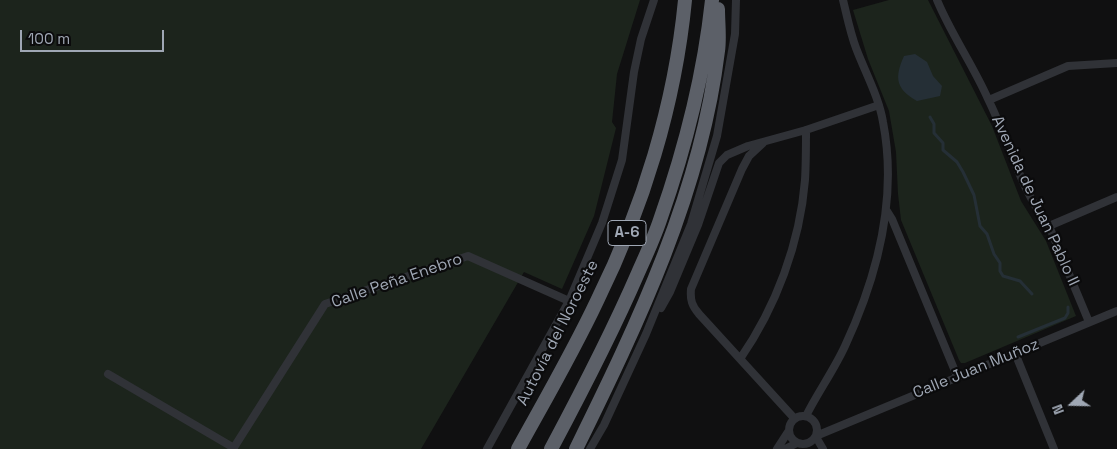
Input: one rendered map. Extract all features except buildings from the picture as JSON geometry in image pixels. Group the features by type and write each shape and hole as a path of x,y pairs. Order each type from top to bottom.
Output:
{"highway":[{"name":"Autovía del Noroeste","path":"518,449 598,301 635,215 661,132 682,34 686,0"},
{"name":"A-6","path":"551,449 592,373 628,298 660,222 690,126 702,71 712,0"},
{"path":"576,449 660,267 683,204 703,136 719,49 718,0"}],"street":[{"path":"487,449 569,301 602,223 622,160 634,72 641,39 654,0"},
{"path":"590,449 604,425 646,334 691,224 717,136 735,34 736,0"},
{"path":"806,416 845,347 866,295 882,239 886,211 888,163 883,122 879,105 855,45 843,0"},
{"name":"Avenida de Juan Pablo II","path":"939,1 989,100 1028,194 1049,226 1089,322"},
{"path":"989,100 1068,66 1117,63"},
{"path":"646,334 670,292 698,225 719,163 727,155 748,146 806,130 879,105"},
{"path":"740,359 769,312 788,264 799,224 805,180 806,130"},
{"path":"764,143 749,156 742,169 691,289 690,298 693,306 794,418"},
{"path":"1049,226 1117,197"},
{"path":"886,211 892,219 957,376"},
{"name":"Calle Peña Enebro","path":"108,374 233,449 325,304 468,256 569,301"},
{"name":"Calle Juan Muñoz","path":"816,437 835,427 1117,311"},
{"path":"1015,353 1054,449"},
{"path":"777,449 794,418 806,416 811,418 817,426 816,437 823,449"},
{"name":"Calle Juan Muñoz","path":"817,426 835,427"},
{"path":"788,432 792,439 798,443 806,444 816,437"},
{"path":"785,449 798,443"}],"shaded area":[{"path":"0,0 640,0 617,74 612,122 616,128 594,216 562,289 524,272 421,449 0,449"},
{"path":"889,0 928,0 992,126 1021,201 1046,241 1076,316 965,363 961,363 959,360 901,220 896,152 889,111 868,59 853,10"},
{"path":"915,54 927,62 933,76 942,86 940,96 917,101 910,97 901,87 898,77 904,56"}],"waterway":[{"path":"930,117 934,124 934,133 943,143 943,150 957,162 974,195 980,226 987,234 994,254 1000,263 1000,271 1003,276 1020,281 1032,294"},
{"path":"1018,337 1065,318 1068,313 1068,307"}]}
